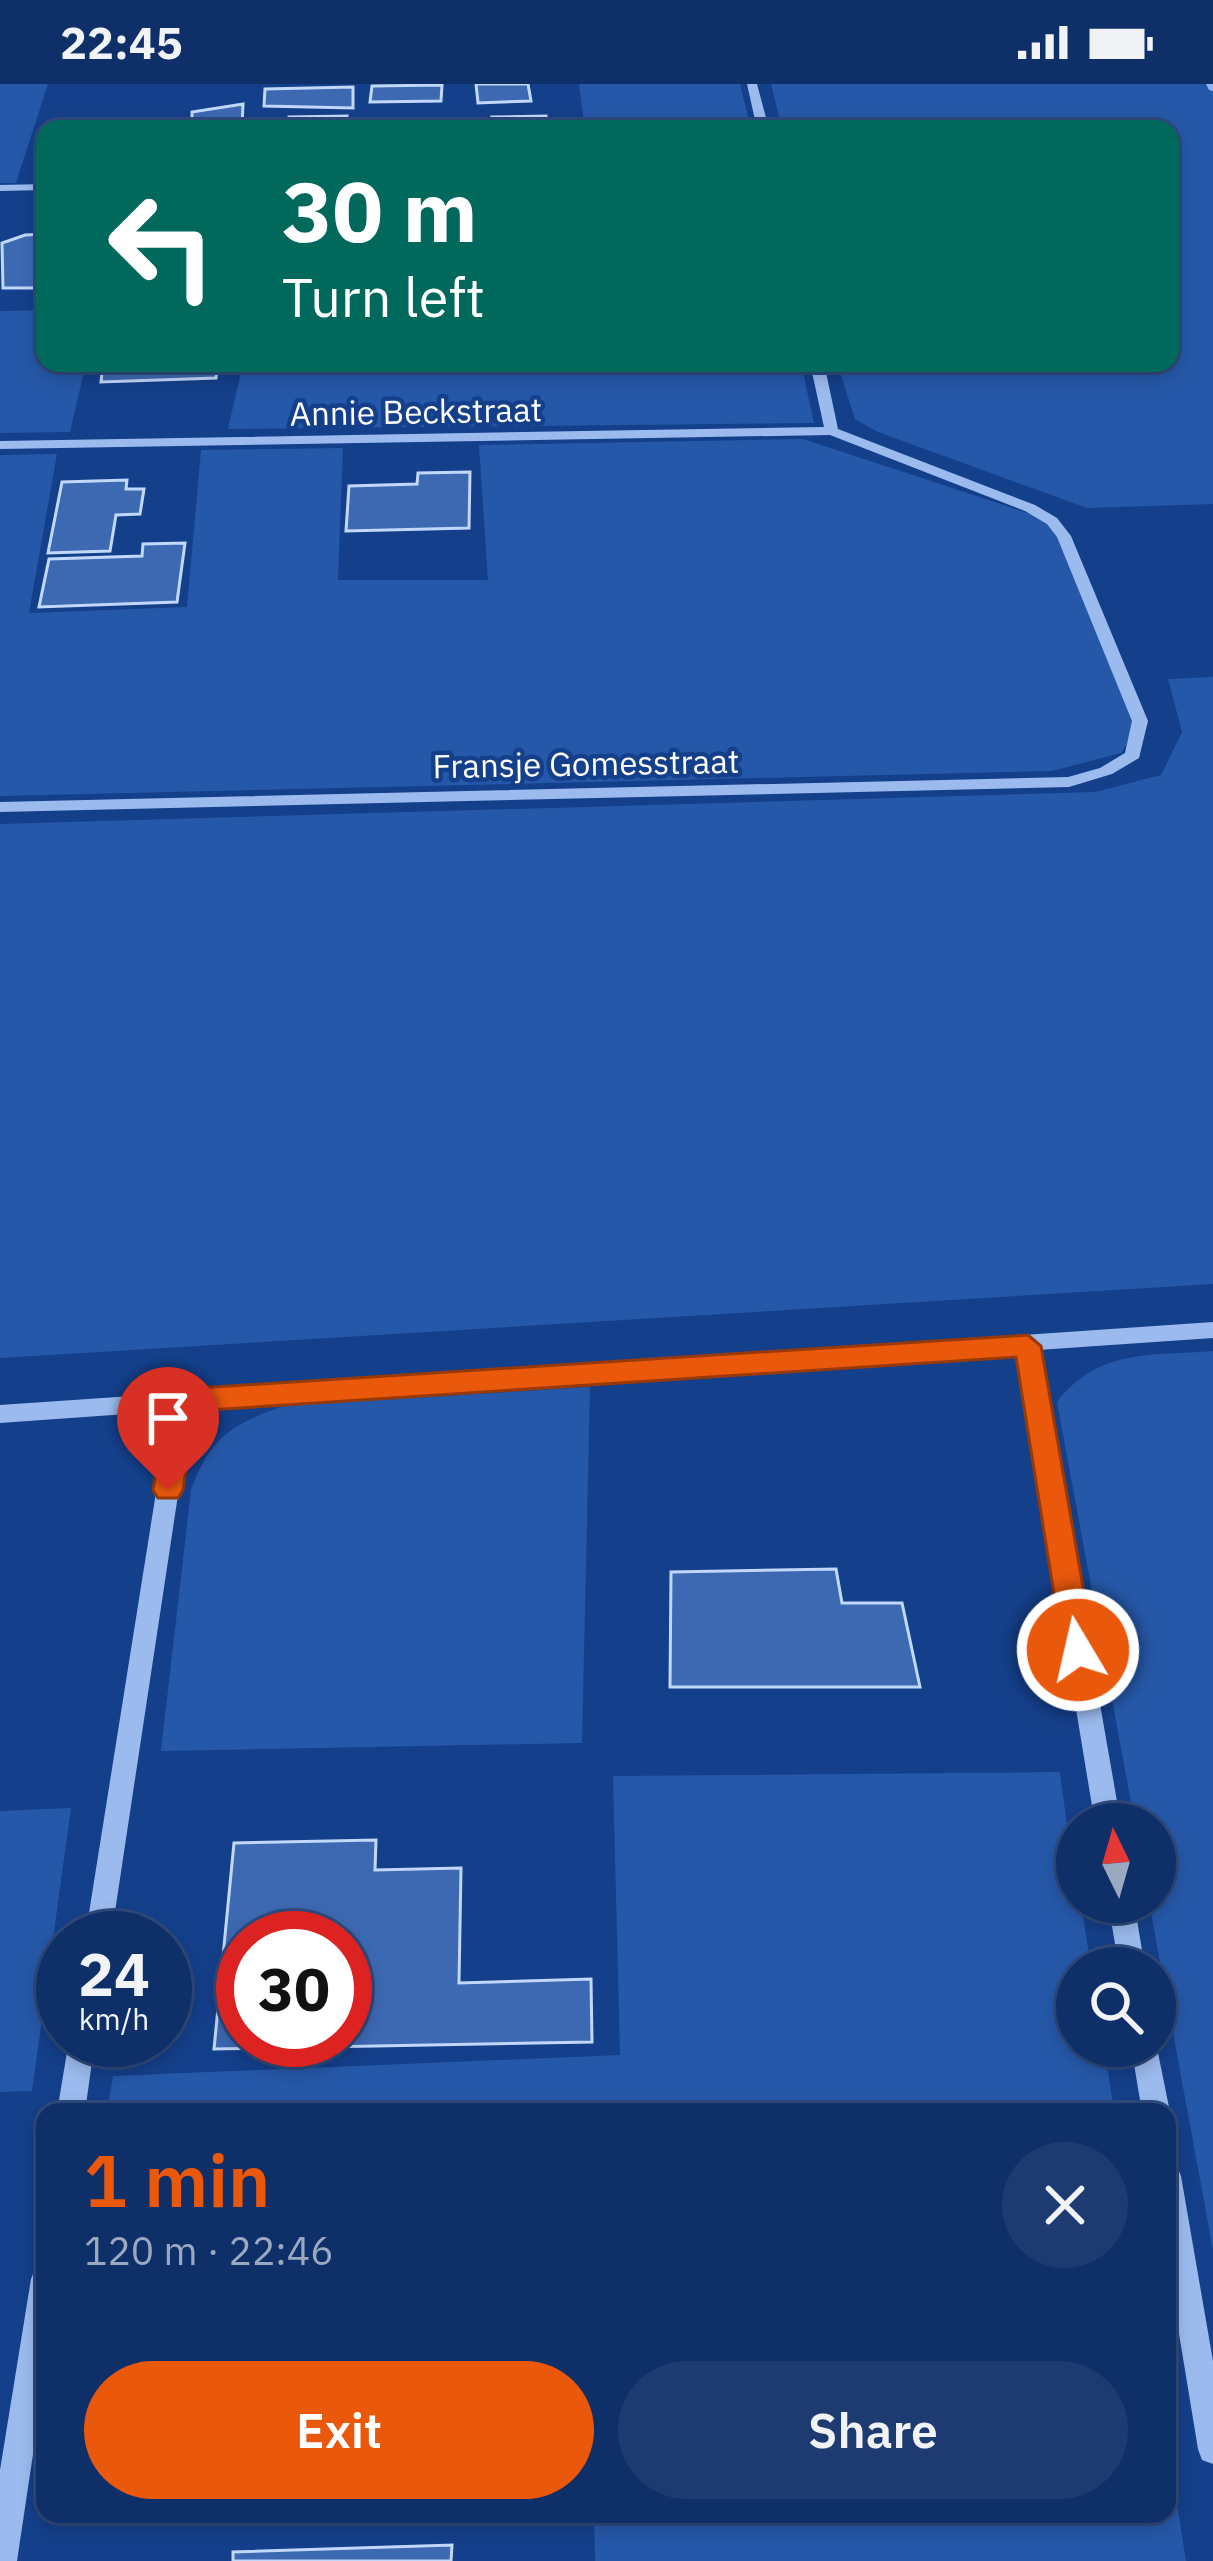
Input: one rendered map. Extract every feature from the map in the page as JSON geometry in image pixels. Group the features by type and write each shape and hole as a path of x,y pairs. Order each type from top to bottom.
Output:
{"street":[{"path":"752,84 761,120"},
{"path":"0,188 36,187"},
{"path":"819,372 832,431"},
{"name":"Annie Beckstraat","path":"0,445 832,431"},
{"name":"Fransje Gomesstraat","path":"0,807 1069,782 1106,771 1132,755 1140,721 1064,536 1052,521 832,431"},
{"path":"0,1414 1213,1330"},
{"path":"1028,1346 1104,1803"},
{"path":"102,1911 182,1400"},
{"path":"72,2103 78,2067"},
{"path":"1148,2067 1154,2103"},
{"path":"1176,2229 1213,2449"},
{"path":"1,2561 36,2337"}],"shaded area":[{"path":"0,84 48,84 16,183 0,183"},
{"path":"579,84 740,84 749,120 584,120"},
{"path":"771,84 1213,84 1213,504 1087,508 878,432 855,419 840,372 1179,372 1179,120 780,120"},
{"path":"36,310 36,372 84,372 70,432 0,433 0,311"},
{"path":"241,372 803,372 814,423 228,429"},
{"path":"803,439 1058,523 1137,729 1121,753 1052,771 0,796 0,455 57,454 29,613 187,607 201,450 343,448 338,580 488,580 479,445"},
{"path":"1213,677 1213,1284 0,1358 0,824 1095,792 1161,775 1182,732 1168,679"},
{"path":"1213,1351 1213,2250 1176,2049 1176,1947 1157,1947 1153,1923 1176,1923 1176,1803 1131,1803 1057,1402 1090,1372 1147,1355"},
{"path":"590,1387 582,1743 161,1751 191,1490 206,1457 225,1435 283,1406"},
{"path":"1060,1772 1064,1803 1056,1803 1056,1923 1084,1923 1088,1947 1056,1947 1056,2067 1107,2067 1113,2103 108,2103 113,2076 620,2055 613,1776"},
{"path":"71,1808 57,1911 36,1911 32,2091 0,2092 0,1811"},
{"path":"1176,2497 1186,2561 595,2561 594,2523 1176,2523"}],"building":[{"path":"476,84 528,84 531,101 478,103"},
{"path":"442,85 441,101 370,102 372,86"},
{"path":"353,87 353,108 264,106 265,89"},
{"path":"243,104 242,120 161,120 192,119 192,112"},
{"path":"347,116 347,120 289,117"},
{"path":"546,116 547,120 492,120"},
{"path":"36,234 36,288 3,288 2,243"},
{"path":"102,372 217,372 216,378 101,382"},
{"path":"470,472 469,528 346,531 349,486 417,484 418,473"},
{"path":"127,480 126,489 144,489 140,514 116,515 110,551 48,553 62,482"},
{"path":"185,543 177,602 39,607 49,559 142,556 143,544"},
{"path":"836,1569 842,1603 902,1603 920,1687 670,1687 671,1572"},
{"path":"376,1840 375,1870 461,1868 459,1983 591,1979 592,2042 372,2046 372,1911 227,1911 234,1843"},
{"path":"452,2545 451,2561 233,2561 233,2552"}],"waterway":[{"path":"1211,84 1213,88"}],"route":[{"path":"168,1490 182,1400 1028,1346 1078,1650"}]}
